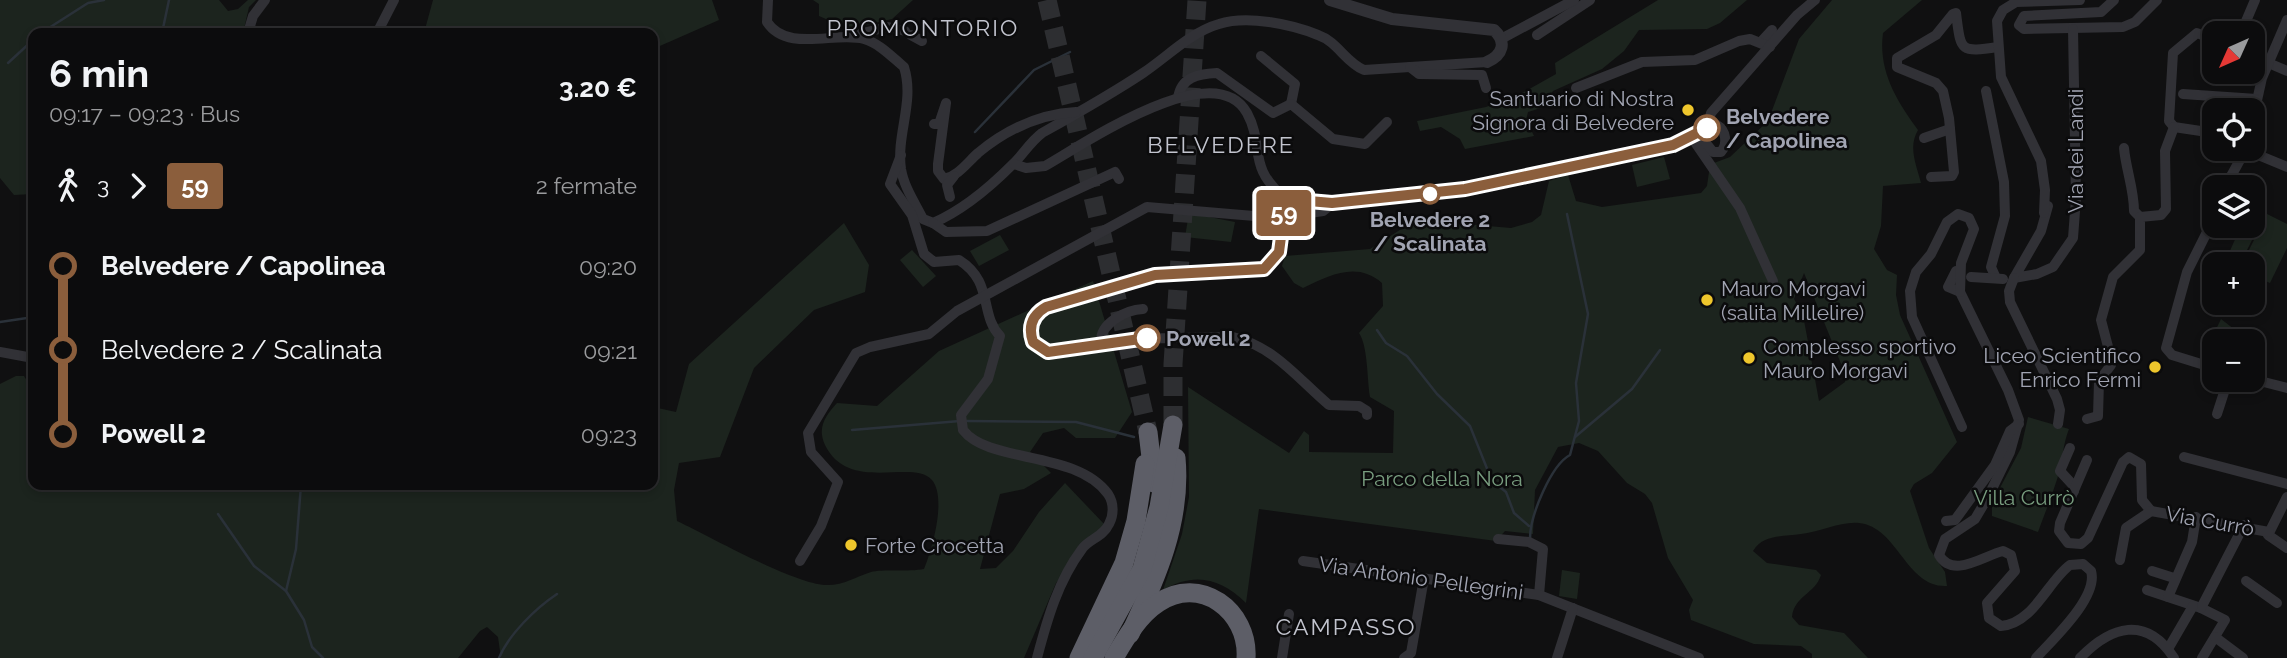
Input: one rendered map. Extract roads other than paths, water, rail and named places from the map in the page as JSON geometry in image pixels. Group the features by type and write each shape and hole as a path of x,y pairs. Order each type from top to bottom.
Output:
{"highway":[{"path":"1084,657 1120,614 1142,569 1159,507 1173,425 1177,465 1170,532 1153,584 1130,634"},
{"path":"1084,657 1124,563 1136,521 1148,432"},
{"path":"1114,658 1148,611 1161,600 1191,593 1221,602 1241,625 1246,658"}],"street":[{"path":"249,28 253,16 265,0"},
{"path":"380,28 394,0"},
{"path":"768,0 766,22 780,33 825,41 888,27 913,36"},
{"path":"933,223 951,216 1014,164 1028,144 1143,73 1206,29 1240,20 1320,35 1331,41 1349,62 1364,69 1487,62 1501,52 1501,39 1490,28 1392,19 1330,0"},
{"path":"1501,39 1574,0"},
{"path":"1537,35 1590,0"},
{"path":"1692,138 1707,125 1766,44 1815,0"},
{"name":"Via dei Landi","path":"2034,243 2044,211 2044,173 2035,146 2003,84 1998,47 1998,17 2008,5 2016,2 2080,0"},
{"path":"2114,0 2101,12 2024,16 2018,23 2024,29 2073,29 2131,24 2157,0"},
{"path":"2246,21 2255,0"},
{"path":"1958,1 1956,13 1959,43 1971,51 1998,47"},
{"path":"1931,177 1954,174 1945,95 1940,87 1895,64 1899,55 1936,35 1950,15 1956,13"},
{"path":"2257,98 2268,63 2287,21"},
{"name":"Via dei Landi","path":"1971,278 2014,278 2045,272 2053,267 2073,238 2076,198 2073,29"},
{"path":"1766,44 1772,30"},
{"path":"2202,35 2197,33 2173,53 2169,121 2174,127 2202,131"},
{"path":"851,36 876,44 904,67 909,106 901,155 890,180 891,187 912,215 928,259 939,262 952,258 964,263 986,296 990,326 998,334 1000,342 985,384 961,415 963,430 980,443 1079,471 1107,492 1113,510 1110,524 1084,546 1058,590 1037,658"},
{"path":"1576,88 1642,62 1695,60 1739,41 1766,44"},
{"path":"1261,56 1295,84 1291,104"},
{"path":"2265,62 2287,71"},
{"path":"1410,67 1419,74 1482,75 1486,88"},
{"path":"1178,98 1181,86 1189,78 1217,74 1273,113 1291,104"},
{"path":"1986,91 2004,182 2005,216 1991,267 1996,278"},
{"path":"1014,164 1026,167 1045,166 1146,110 1178,98 1218,92 1228,95 1248,114 1264,176 1286,199 1332,203 1465,189 1673,145 1692,138 1702,138 1713,152 1721,152 1725,143 1723,130 1717,125 1707,125"},
{"path":"2183,94 2242,98"},
{"path":"934,124 939,124 946,103 938,172 944,179 954,176"},
{"path":"1291,104 1333,139 1365,144 1387,122"},
{"path":"950,197 947,185 954,176 978,153 1015,128 1052,113 1079,112"},
{"path":"2123,148 2126,174 2134,189 2134,211 2143,216 2158,215 2167,206 2165,150 2174,127"},
{"path":"1924,138 1950,130"},
{"path":"1692,138 1744,215 1773,281"},
{"path":"901,155 906,184 923,219 946,232 987,231 1115,172 1119,179"},
{"path":"2265,157 2287,167"},
{"path":"1286,199 1279,252 1264,269 1155,275 1046,307 1031,324 1033,342 1048,352 1101,342 1214,336 1250,341 1290,367 1329,405 1359,407 1367,411 1367,415"},
{"path":"800,561 821,526 838,482 811,452 808,433 856,353 870,347 929,334 957,312 1147,207 1276,218 1323,211 1332,203"},
{"name":"Via dei Landi","path":"2014,278 2045,221 2048,206"},
{"path":"1962,427 1912,317 1910,301 1916,272 1931,254 1947,222 1958,214 1969,218 1974,229 1961,263 1960,292 2008,390 2019,424 2000,474 1975,519 1948,535 1939,551 1946,563 1957,566 1996,553 2009,553 2015,568 1988,600 1989,618 2001,626 2010,625 2037,602 2070,565 2082,564 2091,571 2091,585 2073,616 2036,658"},
{"path":"2087,419 2098,416 2099,381 2111,365 2111,348 2101,320 2113,277 2140,250 2143,216"},
{"path":"2202,364 2172,355 2166,344 2187,272 2204,238"},
{"path":"1956,271 1947,285 1960,292"},
{"path":"2014,278 2009,291 2010,302 2057,399 2060,410 2058,424"},
{"path":"1101,342 1102,333 1115,320 1128,310 1143,309"},
{"path":"0,352 28,357"},
{"path":"2265,382 2287,388"},
{"path":"2217,414 2224,392"},
{"path":"1946,521 1955,520 1995,465 2010,432 2019,424"},
{"path":"2070,448 2060,471 2073,484 2074,491"},
{"name":"Via Currò","path":"2087,460 2059,529 2062,537 2072,544 2081,544 2088,538 2123,462 2129,457 2141,464 2142,500 2151,511"},
{"path":"2184,457 2287,484"},
{"path":"2268,533 2287,497"},
{"name":"Via Currò","path":"2120,560 2126,527 2151,511 2244,525 2268,533 2287,548"},
{"path":"2168,597 2192,542 2196,517"},
{"path":"2080,658 2107,635 2124,628 2144,633 2171,653 2178,634 2197,607 2244,525"},
{"name":"Via Antonio Pellegrini","path":"1497,539 1529,542 1543,549 1539,594"},
{"name":"Via Antonio Pellegrini","path":"1303,561 1539,594 1699,658"},
{"path":"2152,571 2174,578"},
{"path":"1404,658 1411,653 1424,578"},
{"path":"2246,580 2277,603"},
{"path":"2147,590 2225,620 2202,658"},
{"path":"1557,658 1573,608"},
{"path":"1282,658 1289,614"},
{"path":"2216,636 2243,658"}],"waterway":[{"path":"49,28 88,3 104,0"},
{"path":"163,28 169,0"},
{"path":"8,63 28,45"},
{"path":"975,132 1034,70 1070,52"},
{"path":"1530,538 1543,492 1556,469 1570,455 1579,421 1576,383 1588,314 1567,214"},
{"path":"0,322 28,317"},
{"path":"1377,330 1386,343 1407,356 1437,394 1470,426 1492,481 1506,492 1514,513 1529,526"},
{"path":"1575,437 1632,389 1660,350"},
{"path":"852,430 960,421"},
{"path":"967,421 1076,422 1134,437"},
{"path":"301,490 296,549 286,591 304,620 312,647 323,658"},
{"path":"218,514 254,566 286,591"},
{"path":"499,658 524,622 557,594"}],"tunnel":[{"path":"1047,0 1148,432"},
{"path":"1173,425 1173,364 1197,0"}],"place":[{"name":"Santuario di Nostra Signora di Belvedere","path":"1688,110"},
{"name":"Belvedere / Capolinea","path":"1707,128"},
{"name":"Belvedere 2 / Scalinata","path":"1430,194"},
{"name":"Mauro Morgavi (salita Millelire)","path":"1707,300"},
{"name":"Powell 2","path":"1147,338"},
{"name":"Complesso sportivo Mauro Morgavi","path":"1749,358"},
{"name":"Liceo Scientifico Enrico Fermi","path":"2155,367"},
{"name":"Forte Crocetta","path":"851,545"}],"district":[{"name":"PROMONTORIO","path":"923,27"},
{"name":"BELVEDERE","path":"1221,144"},
{"name":"CAMPASSO","path":"1346,626"}],"park label":[{"name":"Parco della Nora","path":"1442,478"},
{"name":"Villa Currò","path":"2024,497"}]}
